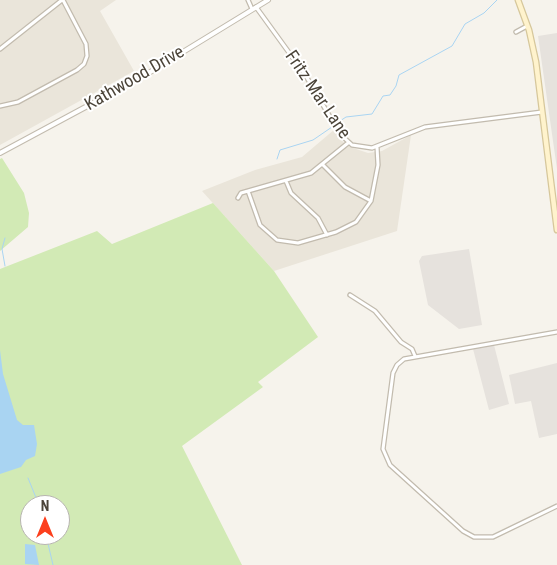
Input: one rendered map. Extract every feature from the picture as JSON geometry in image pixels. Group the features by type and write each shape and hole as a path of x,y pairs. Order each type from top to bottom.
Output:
{"main road":[{"path":"518,0 536,62 557,230"}],"street":[{"path":"0,49 62,0 86,44 87,56 84,64 77,70 18,102 0,106"},
{"name":"Fritz Mar Lane","path":"248,0 306,76 340,134 348,143 362,148 377,147 419,128 542,112"},
{"name":"Kathwood Drive","path":"0,153 147,74 268,0"},
{"path":"516,32 527,26"},
{"path":"238,198 242,193 306,175 348,143"},
{"path":"248,191 258,220 272,237 291,244 328,235 356,222 371,201 378,164 377,147"},
{"path":"322,164 345,187 371,201"},
{"path":"286,181 291,193 318,218 328,235"},
{"path":"350,295 375,311 401,342 412,349 414,356"},
{"path":"557,332 414,356 400,362 392,378 383,444 386,458 390,465 463,531 474,537 493,536 557,506"}],"shaded area":[{"path":"0,0 116,0 100,11 134,71 0,145"},
{"path":"557,33 557,169 538,36"},
{"path":"335,129 343,142 350,147 368,153 382,151 411,135 397,231 274,271 202,191 255,170 302,157"},
{"path":"469,249 482,325 459,329 428,305 419,261 422,256"},
{"path":"494,345 509,404 489,410 473,349"},
{"path":"557,363 557,434 539,438 531,401 515,404 509,375"}],"green space":[{"path":"2,158 24,193 29,213 28,227 0,251 0,159"},
{"path":"213,203 274,271 318,337 258,382 263,387 182,446 242,565 0,565 0,269 97,231 112,244"}],"water":[{"path":"0,350 3,374 17,420 23,425 34,425 37,444 35,456 26,460 21,467 0,474"},
{"path":"25,545 35,545 39,565 25,564"}],"waterway":[{"path":"337,123 346,117 372,114 383,96 390,95 396,86 399,75 452,46 465,24 484,13 497,0"},
{"path":"277,159 280,150 313,140 332,127"},
{"path":"5,238 2,249 5,266"},
{"path":"28,478 35,495"},
{"path":"48,545 53,565"}]}
